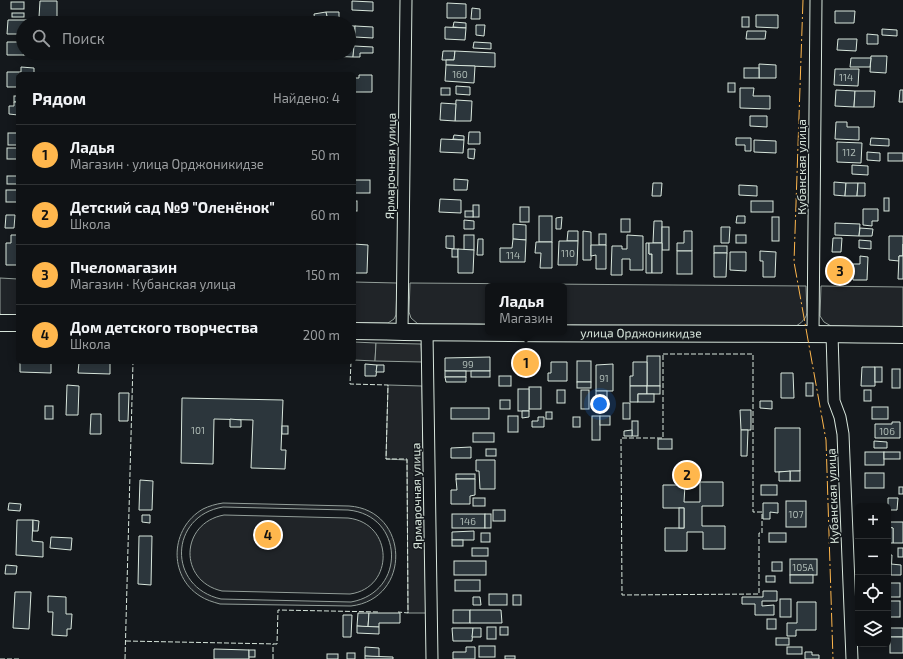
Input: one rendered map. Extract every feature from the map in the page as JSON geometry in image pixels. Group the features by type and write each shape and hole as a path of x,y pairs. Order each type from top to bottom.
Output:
{"main road":[{"path":"0,323 16,323"},
{"name":"улица Орджоникидзе","path":"356,331 485,333"},
{"name":"улица Орджоникидзе","path":"567,333 903,335"}],"street":[{"name":"Ярмарочная улица","path":"402,332 406,0"},
{"name":"Кубанская улица","path":"814,334 816,0"},
{"name":"Ярмарочная улица","path":"427,333 432,659"},
{"name":"Кубанская улица","path":"832,334 834,401 840,417 843,434 852,659"}],"shaded area":[{"path":"0,278 16,279 16,317 0,314"},
{"path":"356,282 397,283 396,315 394,319 388,323 356,323"},
{"path":"410,283 485,284 485,324 418,324 411,318 409,312"},
{"path":"567,284 806,286 806,317 796,326 567,325"},
{"path":"821,286 903,287 903,327 831,326 824,322 820,316"},
{"path":"356,342 376,343 375,361 356,360"},
{"path":"376,343 421,344 422,362 375,361"},
{"path":"388,385 422,386 426,613 408,613 407,460 386,459"},
{"path":"223,503 349,506 369,511 384,522 393,538 396,555 393,572 385,588 371,600 351,606 220,604 207,600 190,587 182,577 178,565 177,552 179,540 184,528 192,517 203,509","holes":["223,507 348,510 367,515 380,525 388,539 392,554 389,570 382,584 369,595 351,602 221,599 203,592 191,581 184,567 182,552 184,537 192,523 205,513"]},
{"path":"224,515 348,518 363,522 374,531 381,543 383,556 381,569 375,580 365,589 350,594 222,591 208,585 198,576 192,565 190,552 192,540 199,529 209,520"}],"building":[{"path":"40,1 57,1 57,16 39,16"},
{"path":"352,1 373,2 373,11 352,10"},
{"path":"11,2 24,2 24,9 11,9"},
{"path":"447,3 466,4 466,18 447,18"},
{"path":"472,8 480,9 480,19 471,19"},
{"path":"835,11 855,11 854,23 835,23"},
{"path":"326,12 327,16 314,16 314,14"},
{"path":"326,12 339,12 339,16 327,16"},
{"path":"12,13 24,13 24,16 12,17"},
{"path":"756,15 778,15 778,28 756,27"},
{"path":"742,17 749,17 749,27 742,27"},
{"path":"8,20 16,20 16,34 7,34"},
{"path":"454,22 466,23 466,28 453,27"},
{"path":"476,25 485,25 484,36 476,35"},
{"path":"356,26 373,27 373,38 356,37"},
{"path":"445,27 466,28 465,40 445,39"},
{"path":"882,29 897,30 897,36 882,35"},
{"path":"747,31 766,31 765,39 746,39"},
{"path":"867,34 878,35 878,44 867,44"},
{"path":"838,39 857,39 856,51 837,50"},
{"path":"7,42 16,42 16,55 7,55"},
{"path":"474,42 491,43 491,49 473,48"},
{"path":"356,46 373,47 373,53 360,53 360,57 356,57"},
{"path":"443,51 455,51 454,60 442,60"},
{"path":"455,51 495,53 495,67 446,65 446,60 454,60"},
{"path":"871,56 887,56 886,73 870,72"},
{"path":"851,58 871,58 870,67 850,67"},
{"path":"759,64 776,65 776,78 759,78"},
{"path":"446,65 475,66 474,83 445,81"},
{"path":"21,67 34,68 34,72 21,72"},
{"path":"744,68 759,68 759,78 744,78"},
{"path":"835,69 859,69 858,86 834,85"},
{"path":"7,72 16,72 16,87 7,87"},
{"path":"359,75 372,75 372,92 356,92 356,78 359,78"},
{"path":"728,83 735,83 735,92 728,92"},
{"path":"456,86 470,87 470,95 456,94"},
{"path":"441,88 450,88 450,95 441,95"},
{"path":"740,88 754,88 753,96 770,96 770,109 740,108"},
{"path":"836,90 855,91 854,107 835,106"},
{"path":"900,90 903,90 903,102 899,102"},
{"path":"855,91 875,91 874,107 854,107"},
{"path":"14,96 16,96 16,102 14,102"},
{"path":"456,100 472,101 471,121 455,121"},
{"path":"14,102 16,102 16,115 9,114 9,106 14,106"},
{"path":"441,103 456,104 455,121 440,120"},
{"path":"750,116 767,116 767,127 750,126"},
{"path":"836,122 847,122 847,127 859,127 859,140 835,139"},
{"path":"469,132 480,132 480,144 468,144"},
{"path":"8,133 16,133 16,145 8,145"},
{"path":"454,135 464,136 464,140 453,139"},
{"path":"736,138 751,138 751,151 745,151 745,145 736,145"},
{"path":"871,138 889,139 889,146 870,145"},
{"path":"441,139 464,140 463,153 440,152"},
{"path":"754,140 776,141 776,153 754,152"},
{"path":"837,142 862,143 861,163 837,162"},
{"path":"7,148 16,148 16,159 7,159"},
{"path":"468,149 475,149 474,159 468,158"},
{"path":"867,152 880,153 880,161 867,160"},
{"path":"888,153 903,153 903,161 888,161"},
{"path":"852,165 868,166 868,175 852,174"},
{"path":"7,176 16,176 16,184 7,184"},
{"path":"454,179 468,180 467,190 454,190"},
{"path":"356,180 370,180 370,193 356,193"},
{"path":"834,182 846,183 845,196 834,195"},
{"path":"653,183 662,183 661,196 652,196"},
{"path":"846,183 858,183 857,196 845,196"},
{"path":"858,183 865,183 865,196 857,196"},
{"path":"739,185 757,186 757,196 739,195"},
{"path":"6,190 16,190 16,202 6,202"},
{"path":"884,198 889,198 889,211 884,211"},
{"path":"440,199 461,200 461,213 439,212"},
{"path":"751,201 773,201 773,212 751,212"},
{"path":"473,205 479,205 479,217 473,217"},
{"path":"520,207 529,207 529,222 520,222"},
{"path":"863,209 878,209 878,221 872,221 872,226 863,225"},
{"path":"465,211 473,211 473,217 465,217"},
{"path":"6,215 15,215 14,228 5,228"},
{"path":"539,216 552,216 552,242 539,242"},
{"path":"737,216 745,216 745,223 736,223"},
{"path":"562,217 561,229 556,229 556,218"},
{"path":"772,217 779,217 779,241 772,241"},
{"path":"621,219 630,219 630,232 621,232"},
{"path":"464,220 474,221 474,229 464,229"},
{"path":"654,221 662,221 662,243 653,243"},
{"path":"835,223 860,224 859,236 835,235"},
{"path":"513,224 526,225 526,240 513,239"},
{"path":"662,227 669,227 669,250 662,250"},
{"path":"721,227 730,227 729,243 721,243"},
{"path":"860,228 873,229 872,236 859,236"},
{"path":"568,231 578,231 578,241 567,241"},
{"path":"583,231 591,232 591,260 583,260"},
{"path":"684,231 692,231 692,251 677,251 677,243 684,243"},
{"path":"599,234 606,234 606,245 599,245"},
{"path":"11,235 16,235 16,265 6,265 6,243 11,243"},
{"path":"464,235 474,235 474,250 464,250"},
{"path":"627,235 643,236 643,270 630,270 630,259 622,259 622,275 611,275 612,246 622,246 622,249 627,249"},
{"path":"736,235 746,235 746,243 736,243"},
{"path":"446,236 454,236 454,249 446,248"},
{"path":"889,236 903,236 903,256 899,256 899,261 889,260"},
{"path":"833,238 842,238 841,252 832,252"},
{"path":"478,239 483,239 483,255 477,255"},
{"path":"513,239 526,240 525,262 500,262 500,248 512,248"},
{"path":"859,240 871,241 871,249 859,248"},
{"path":"559,241 578,241 577,265 558,265"},
{"path":"536,242 552,242 552,268 540,268 541,253 535,253"},
{"path":"646,243 649,243 649,254 652,254 652,273 646,273"},
{"path":"649,243 662,243 662,273 652,273 652,254 649,254"},
{"path":"356,244 368,245 367,273 356,273"},
{"path":"591,245 606,245 606,269 596,269 596,255 591,256"},
{"path":"714,246 727,246 727,253 714,253"},
{"path":"452,249 458,249 458,257 452,257"},
{"path":"458,249 474,250 473,273 458,273"},
{"path":"677,251 692,251 692,274 677,274"},
{"path":"760,251 776,252 775,277 763,277 763,261 760,261"},
{"path":"730,252 746,252 746,271 730,270"},
{"path":"714,253 727,253 726,277 714,277"},
{"path":"860,256 868,257 867,280 853,280 853,264 860,264"},
{"path":"899,256 903,256 903,279 898,279"},
{"path":"834,266 850,267 849,281 833,280"},
{"path":"647,356 660,356 660,386 647,386"},
{"path":"490,357 490,371 445,371 445,358"},
{"path":"520,358 532,358 531,372 520,372"},
{"path":"577,361 591,361 591,382 577,382"},
{"path":"551,362 567,362 567,381 548,381 548,373 551,373"},
{"path":"633,362 647,362 647,386 630,386 630,376 633,376"},
{"path":"20,364 51,364 51,373 20,372"},
{"path":"79,364 110,364 110,374 78,373"},
{"path":"365,364 377,365 376,376 365,376"},
{"path":"613,364 613,391 596,391 596,365"},
{"path":"377,365 384,365 384,372 376,372"},
{"path":"862,367 875,367 875,386 861,386"},
{"path":"875,367 882,367 882,382 875,382"},
{"path":"892,369 900,369 900,388 892,388"},
{"path":"445,371 466,371 466,377 445,377"},
{"path":"471,371 490,371 490,377 471,377"},
{"path":"781,373 793,373 794,398 781,398"},
{"path":"499,376 511,376 511,386 499,386"},
{"path":"445,377 466,377 466,382 446,382"},
{"path":"577,382 591,382 591,388 577,388"},
{"path":"806,383 813,383 813,396 806,396"},
{"path":"67,385 79,386 78,415 66,415"},
{"path":"630,386 647,386 647,394 638,394 638,402 630,402"},
{"path":"647,386 660,386 660,394 647,394"},
{"path":"529,387 541,387 541,409 529,409"},
{"path":"518,389 529,389 529,411 518,411"},
{"path":"557,390 565,390 565,403 557,403"},
{"path":"581,390 589,390 589,409 581,409"},
{"path":"864,390 871,390 871,401 864,401"},
{"path":"596,391 607,391 607,403 596,403"},
{"path":"119,393 129,393 128,421 119,421"},
{"path":"638,394 654,394 654,402 638,402"},
{"path":"182,398 283,400 281,450 286,450 285,469 251,468 253,420 214,419 213,464 181,463"},
{"path":"500,400 510,400 510,409 500,409"},
{"path":"760,401 772,401 772,409 760,408"},
{"path":"623,403 630,403 630,419 623,419"},
{"path":"45,406 53,406 53,419 45,419"},
{"path":"872,407 888,407 888,419 872,419"},
{"path":"451,408 489,408 489,419 451,419"},
{"path":"740,410 751,410 751,430 741,430"},
{"path":"522,411 529,411 529,417 522,418"},
{"path":"546,412 552,412 552,419 546,419"},
{"path":"91,414 101,414 101,434 90,434"},
{"path":"508,416 518,416 518,432 508,432"},
{"path":"592,416 600,416 600,440 592,440"},
{"path":"600,416 610,416 610,425 600,425"},
{"path":"538,417 544,417 544,427 532,427 532,421 538,421"},
{"path":"573,417 580,417 580,427 573,427"},
{"path":"230,419 241,420 241,427 230,427"},
{"path":"632,421 638,421 638,436 632,436"},
{"path":"892,422 900,422 900,438 875,438 875,424 892,424"},
{"path":"282,426 288,426 288,434 282,434"},
{"path":"775,428 800,428 800,471 775,472"},
{"path":"632,430 632,436 624,436 624,431"},
{"path":"741,430 748,430 747,456 741,456"},
{"path":"473,433 494,433 494,442 473,442"},
{"path":"658,439 672,439 672,449 658,449"},
{"path":"874,441 887,442 887,448 874,448"},
{"path":"471,447 471,458 451,458 451,448"},
{"path":"486,449 496,449 496,456 486,456"},
{"path":"865,452 884,452 884,465 865,465"},
{"path":"884,452 900,452 900,459 884,459"},
{"path":"476,460 495,460 495,489 480,489 479,471 476,471"},
{"path":"790,471 800,471 800,481 790,481"},
{"path":"790,471 790,481 779,481 779,472"},
{"path":"865,473 884,473 884,488 865,488"},
{"path":"456,474 475,474 475,479 456,479"},
{"path":"456,479 475,479 475,495 470,496 470,504 451,504 451,490 457,490"},
{"path":"140,480 153,481 152,510 139,510"},
{"path":"700,482 723,482 723,506 702,506 702,526 725,526 725,549 703,549 703,532 687,532 687,551 665,551 665,528 684,528 684,508 663,508 663,485 685,485 684,502 700,502"},
{"path":"761,485 777,485 777,495 761,495"},
{"path":"899,487 903,487 903,494 899,494"},
{"path":"473,498 485,498 485,506 473,506"},
{"path":"888,498 898,498 897,510 891,510 891,503 888,503"},
{"path":"786,501 806,501 806,527 786,527"},
{"path":"9,503 21,504 20,511 8,510"},
{"path":"763,503 778,503 778,513 770,512 770,519 763,519"},
{"path":"679,508 684,508 684,528 679,528"},
{"path":"493,510 505,510 505,521 493,521"},
{"path":"452,514 485,514 485,528 452,528"},
{"path":"485,514 491,514 491,528 485,528"},
{"path":"142,515 150,515 150,523 142,522"},
{"path":"17,520 33,520 32,541 43,542 43,557 16,555"},
{"path":"33,520 39,521 38,531 33,531"},
{"path":"891,522 903,522 903,543 893,543 893,528 891,528"},
{"path":"891,528 893,528 893,543 891,543"},
{"path":"474,531 474,540 452,540 452,532"},
{"path":"481,533 490,533 490,542 481,542"},
{"path":"769,533 786,533 786,542 769,542"},
{"path":"139,536 152,536 151,585 138,584"},
{"path":"51,537 72,538 71,550 50,548"},
{"path":"452,540 463,540 463,546 452,546"},
{"path":"472,548 488,548 488,556 472,556"},
{"path":"898,548 903,548 903,557 898,557"},
{"path":"790,559 817,559 817,575 790,575"},
{"path":"454,561 486,561 486,575 454,575"},
{"path":"772,562 782,562 782,571 772,571"},
{"path":"891,564 901,565 901,575 891,575"},
{"path":"6,565 17,566 16,574 5,574"},
{"path":"790,575 813,575 813,583 790,583"},
{"path":"766,576 775,576 775,582 766,582"},
{"path":"455,580 480,580 480,591 455,591"},
{"path":"891,583 900,583 900,597 891,597"},
{"path":"763,591 777,591 777,601 762,601 762,606 774,605 774,615 755,615 755,604 742,604 742,597 763,597"},
{"path":"15,592 31,592 29,629 13,628"},
{"path":"489,594 507,594 507,605 489,605"},
{"path":"513,595 521,595 521,605 513,605"},
{"path":"48,596 66,597 66,614 72,614 71,629 67,629 67,636 52,635 53,612 48,612"},
{"path":"473,597 480,597 481,605 473,605"},
{"path":"780,599 791,599 791,617 780,617"},
{"path":"891,601 900,601 900,617 891,617"},
{"path":"797,602 816,602 816,630 796,630 796,636 787,636 787,623 797,623"},
{"path":"453,610 470,610 470,623 453,623"},
{"path":"470,610 501,610 502,623 470,623"},
{"path":"358,613 369,613 368,627 357,626"},
{"path":"369,613 400,613 400,623 379,623 379,627 368,627"},
{"path":"343,615 352,615 351,637 343,637"},
{"path":"767,619 776,619 776,629 767,629"},
{"path":"357,626 379,627 379,634 357,633"},
{"path":"487,627 496,627 496,639 487,639"},
{"path":"500,627 508,627 508,635 500,635"},
{"path":"452,628 473,628 472,641 453,641"},
{"path":"473,628 481,628 481,637 472,637"},
{"path":"891,628 903,628 903,637 891,637"},
{"path":"891,637 903,637 903,653 890,653"},
{"path":"776,638 789,638 789,645 776,645"},
{"path":"479,646 495,646 495,657 479,657"},
{"path":"365,647 379,648 379,657 365,656"},
{"path":"466,647 475,647 475,659 453,659 453,652 466,652"},
{"path":"787,647 802,647 802,654 787,654"},
{"path":"214,649 249,650 249,659 214,659"},
{"path":"249,650 255,650 255,657 249,657"},
{"path":"805,652 812,652 812,655 819,655 819,659 805,659"},
{"path":"347,653 355,653 355,659 347,659"},
{"path":"327,654 338,654 338,659 327,659"},
{"path":"365,656 393,657 393,659 365,659"},
{"path":"505,656 515,656 515,659 505,659"}],"fence":[{"path":"663,354 753,354 753,512 762,512 762,533 759,533 759,594 622,595 621,438 663,438 663,354"},
{"path":"125,659 133,364"},
{"path":"351,364 350,384 388,385 386,459 407,459 408,613 398,612"},
{"path":"126,641 277,644 278,610 380,612"},
{"path":"273,644 273,659"},
{"path":"0,659 20,659"}],"power":[{"path":"803,0 794,262 826,440 833,659"}],"place":[{"name":"Пчеломагазин","path":"840,271"},
{"name":"Ладья","path":"526,363"},
{"name":"Детский сад №9 \"Оленёнок\"","path":"687,475"},
{"name":"Дом детского творчества","path":"268,535"}]}
